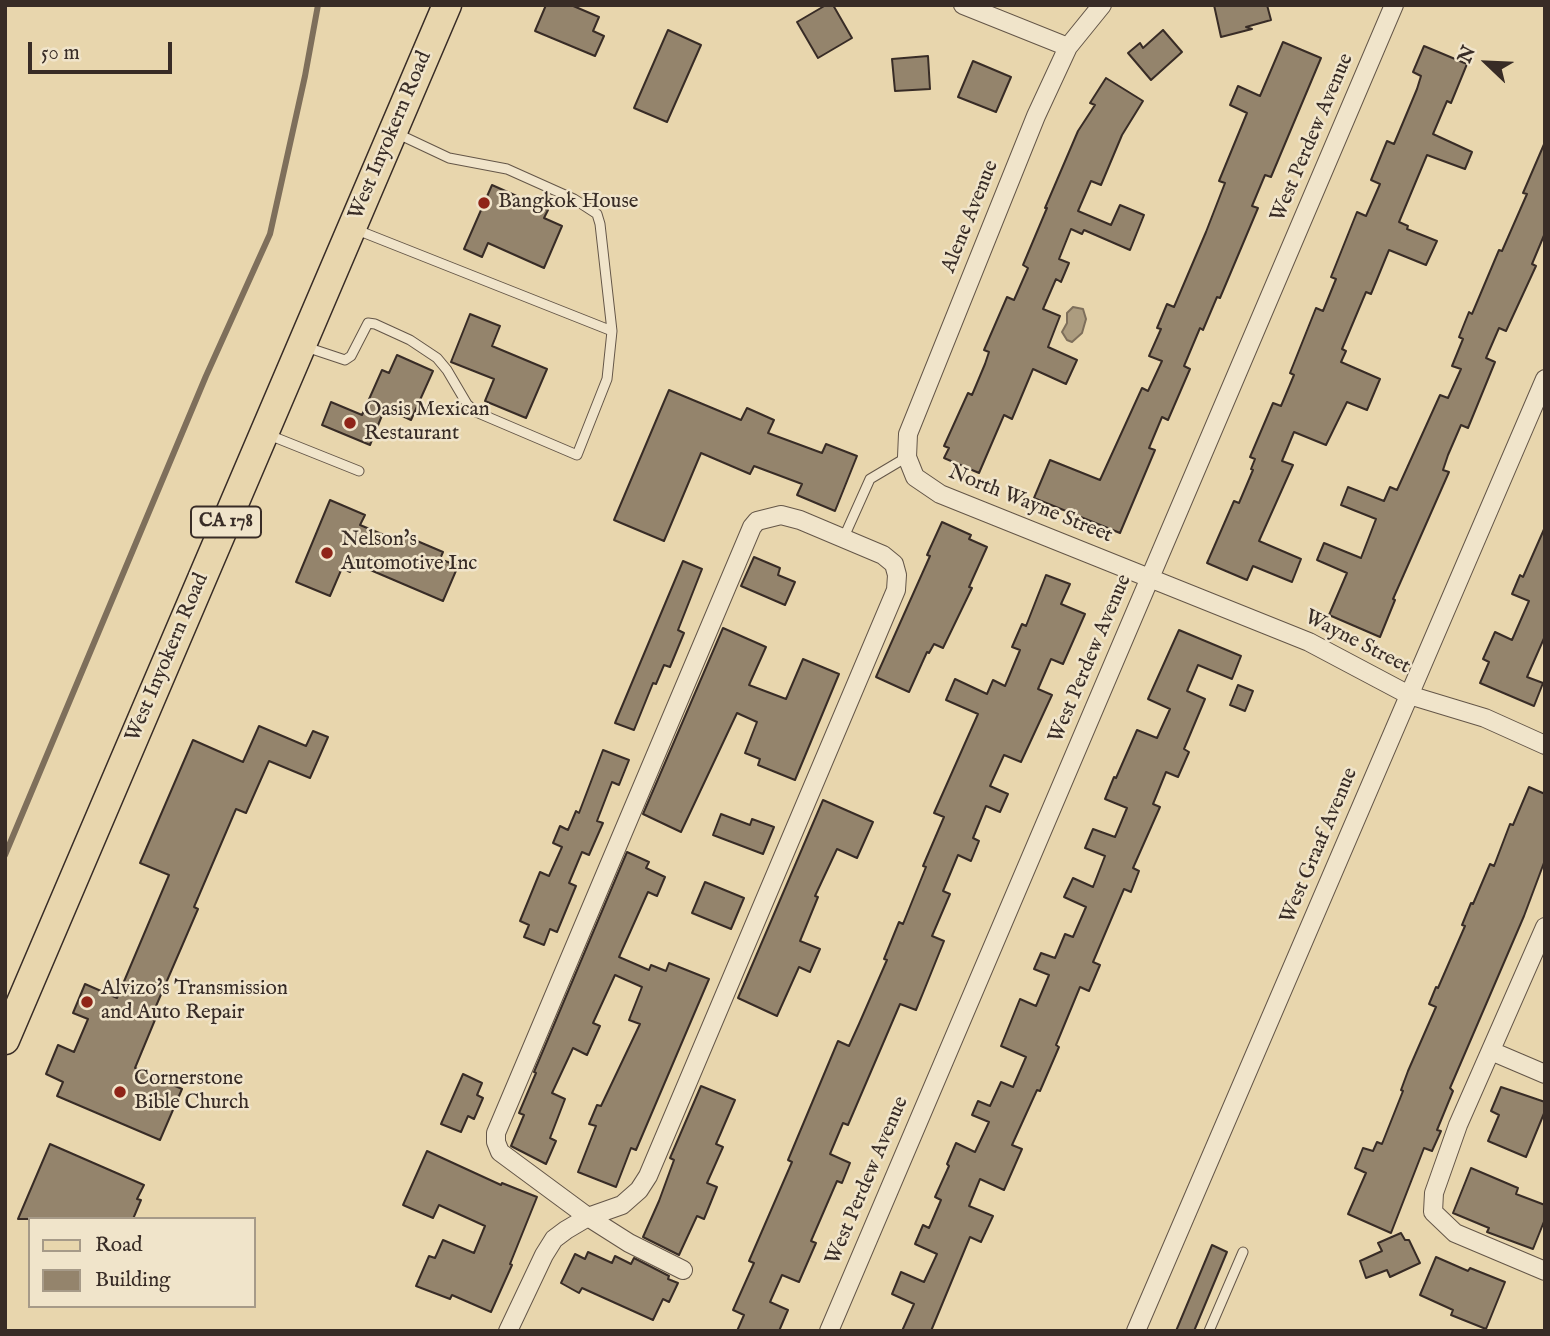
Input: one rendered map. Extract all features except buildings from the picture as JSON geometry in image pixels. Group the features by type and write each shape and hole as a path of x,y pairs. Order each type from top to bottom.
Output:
{"main road":[{"name":"West Inyokern Road","path":"5,1040 447,5"}],"street":[{"path":"963,5 1068,47"},
{"name":"Alene Avenue","path":"907,457 908,434 1036,116 1068,47 1102,5"},
{"name":"West Perdew Avenue","path":"829,1331 1394,5"},
{"name":"West Graaf Avenue","path":"1136,1331 1545,379"},
{"name":"North Wayne Street","path":"907,457 915,477 940,494 1150,579"},
{"path":"508,1331 544,1255 554,1240 588,1217 622,1205 639,1190 648,1176 896,590 897,575 894,564 883,555 844,537 781,515 757,522 752,527 499,1121 496,1142 500,1152 588,1217 629,1243 683,1270"},
{"name":"Wayne Street","path":"1150,579 1309,642 1409,695 1485,718 1545,745"},
{"path":"1545,927 1458,1125 1434,1194 1433,1212 1455,1233 1545,1271"},
{"path":"1491,1051 1545,1074"}],"lane":[{"path":"301,345 345,359 351,356 368,323 375,324 410,340 437,358 467,404 476,412 577,455 607,379 612,331 597,214 574,199 507,169 449,158 393,131"},
{"path":"351,228 612,331"},
{"path":"264,433 359,471"},
{"path":"844,537 870,479 907,457"},
{"path":"1209,1331 1243,1252"}],"shaded area":[{"path":"1073,307 1083,309 1086,319 1082,333 1072,342 1067,340 1062,332 1067,323 1067,313"}],"waterway":[{"path":"5,855 206,376 270,234 318,5"}],"place":[{"name":"Bangkok House","path":"484,203"},
{"name":"Oasis Mexican Restaurant","path":"350,423"},
{"name":"Nelson's Automotive Inc","path":"327,553"},
{"name":"Alvizo's Transmission and Auto Repair","path":"87,1002"},
{"name":"Cornerstone Bible Church","path":"120,1092"}]}
